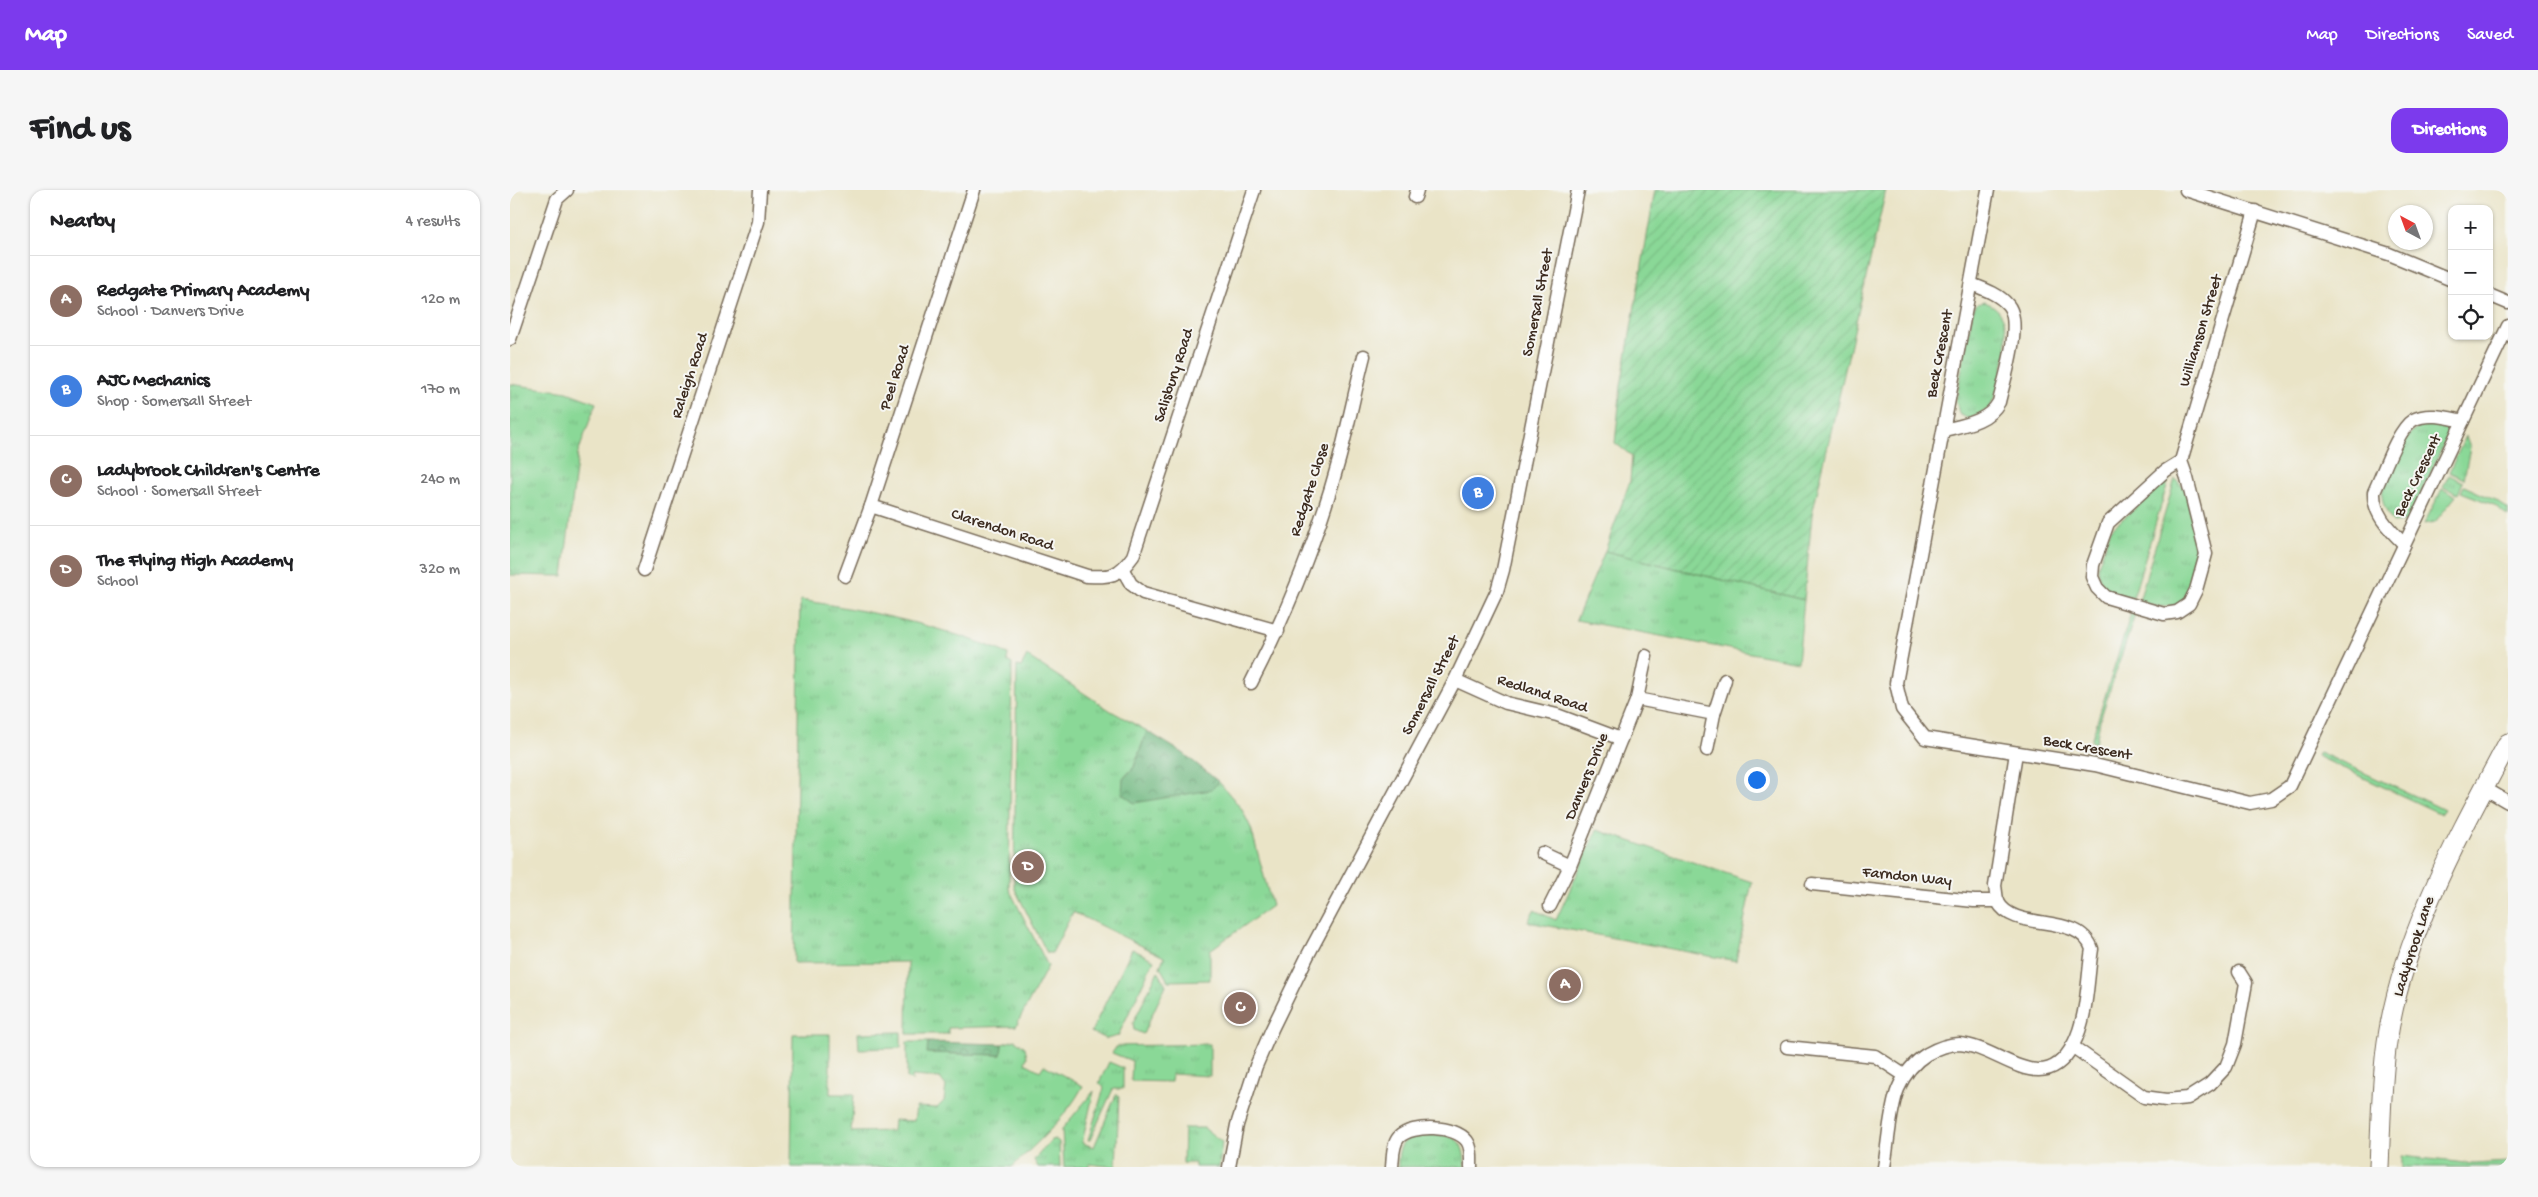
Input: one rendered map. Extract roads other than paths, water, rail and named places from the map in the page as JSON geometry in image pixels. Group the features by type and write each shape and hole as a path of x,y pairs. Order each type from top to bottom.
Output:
{"street":[{"path":"510,339 557,199 567,190"},
{"name":"Raleigh Road","path":"644,570 758,222 760,190"},
{"name":"Peel Road","path":"845,576 871,506 974,190"},
{"name":"Salisbury Road","path":"1123,570 1133,556 1254,190"},
{"name":"Somersall Street","path":"1229,1167 1237,1124 1256,1066 1272,1029 1308,955 1455,680 1497,591 1503,570 1578,190"},
{"name":"Beck Crescent","path":"1988,190 1896,683 1902,709 1926,738 2095,765 2250,803 2271,799 2290,786 2307,754 2508,326"},
{"path":"2186,190 2389,254 2448,278"},
{"name":"Williamson Street","path":"2181,461 2255,212"},
{"path":"1944,430 1988,417 1995,410 1999,402 2015,327 2008,305 1990,291 1971,284"},
{"path":"2493,297 2508,303"},
{"name":"Redgate Close","path":"1251,683 1278,631 1339,461 1364,356"},
{"name":"Beck Crescent","path":"2404,544 2376,511 2374,502 2374,492 2403,430 2414,420 2426,416 2463,421"},
{"path":"2181,461 2188,478 2206,554 2196,590 2189,604 2177,612 2164,614 2106,597 2097,588 2092,577 2093,565 2108,523 2181,461"},
{"name":"Clarendon Road","path":"871,506 1087,576 1108,577 1123,570"},
{"path":"1123,570 1131,584 1143,593 1278,631"},
{"name":"Danvers Drive","path":"1550,906 1570,866 1637,699 1646,656"},
{"name":"Redland Road","path":"1455,680 1506,703 1557,715 1621,739"},
{"path":"1707,750 1714,714 1725,680"},
{"path":"1637,699 1714,714"},
{"name":"Ladybrook Lane","path":"2379,1167 2388,1040 2404,971 2424,912 2453,847 2508,743"},
{"path":"1884,1167 1897,1091 1904,1075 1920,1058 1937,1049 1958,1044 1978,1048 2017,1068 2028,1070 2047,1069 2061,1060 2072,1046 2081,1026 2092,948 2088,939 2077,930 2010,914 1998,902 1996,886 2016,753"},
{"path":"2484,788 2508,802"},
{"path":"1542,854 1570,866"},
{"name":"Farndon Way","path":"1812,884 1998,902"},
{"path":"2072,1046 2144,1097 2166,1100 2188,1098 2210,1084 2226,1067 2235,1044 2246,983 2240,972"},
{"path":"1787,1047 1875,1056 1904,1075"},
{"path":"1392,1167 1393,1150 1398,1138 1412,1130 1449,1129 1460,1134 1468,1142 1471,1167"}],"place":[{"name":"AJC Mechanics","path":"1478,493"},
{"name":"The Flying High Academy","path":"1028,867"},
{"name":"Redgate Primary Academy","path":"1565,985"},
{"name":"Ladybrook Children's Centre","path":"1240,1008"}]}
